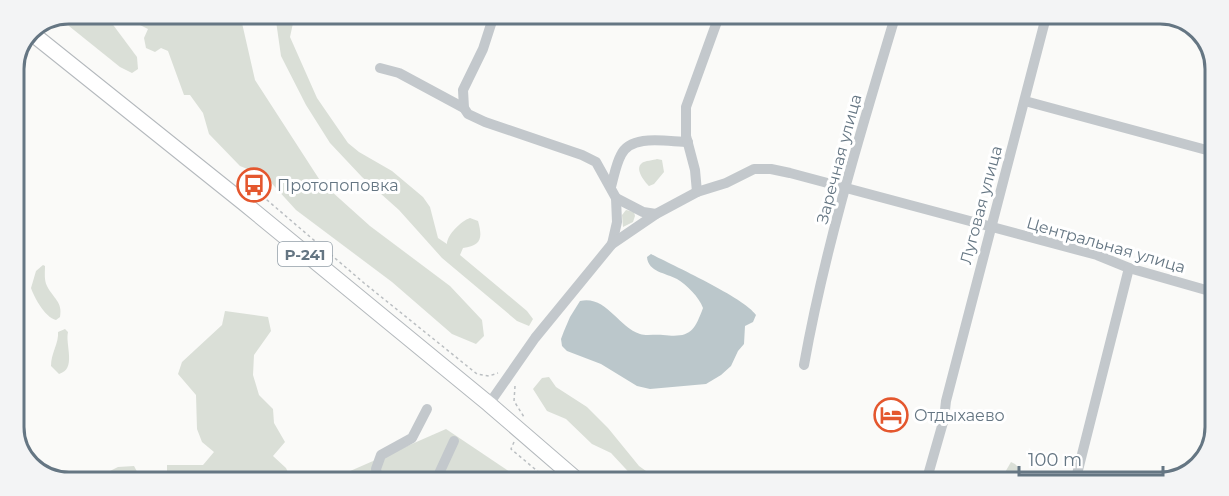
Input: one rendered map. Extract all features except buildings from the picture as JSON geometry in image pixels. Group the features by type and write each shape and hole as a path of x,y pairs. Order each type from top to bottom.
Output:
{"highway":[{"name":"Р-241","path":"37,37 244,203 489,404 568,472"}],"street":[{"path":"491,24 483,49 463,90 463,105 468,114 485,122 582,155 596,162 616,198 617,222 612,244"},
{"path":"489,404 535,338 612,244 656,214 697,192 685,122 686,107 716,24"},
{"name":"Заречная улица","path":"804,364 815,309 845,189 892,24"},
{"name":"Луговая улица","path":"929,472 944,419 946,401 990,227 1044,24"},
{"path":"380,68 399,74 463,105"},
{"path":"1025,101 1205,150"},
{"path":"610,187 622,153 628,145 639,141 688,142"},
{"name":"Центральная улица","path":"697,192 726,183 754,170 790,173 1097,255 1129,268 1205,290"},
{"path":"616,198 643,212 656,214"},
{"path":"1078,472 1129,268"},
{"path":"377,472 381,455 412,438 427,409"},
{"path":"440,472 454,441"}],"path":[{"path":"253,188 364,283 477,374 489,376 501,371"},
{"path":"515,386 513,401 530,423"},
{"path":"514,441 512,449 539,472"}],"shaded area":[{"path":"67,24 112,24 137,57 138,69 132,73 120,67"},
{"path":"242,24 255,80 321,182 370,226 450,286 482,320 484,336 476,344 452,334 392,282 296,210 265,176 240,166 209,134 203,113 190,95 184,95 168,51 161,48 155,52 146,48 144,38 148,29 140,25"},
{"path":"276,24 293,24 290,37 317,98 348,143 392,171 423,197 430,207 438,238 447,244 452,233 463,222 470,218 478,221 479,240 474,245 463,248 460,255 527,311 533,319 529,326 517,321 442,258 399,210 362,177 330,143 306,105 281,56"},
{"path":"662,160 664,172 654,184 649,186 639,169 643,162"},
{"path":"626,210 634,212 635,216 633,222 623,227 622,215"},
{"path":"651,254 723,291 756,315 753,322 745,326 744,344 731,366 706,384 650,389 637,386 601,364 567,351 562,346 561,339 564,331 580,301 589,300 605,307 625,325 642,335 679,335 690,332 694,328 703,308 701,304 681,282 651,266 647,257"},
{"path":"43,265 45,266 46,284 57,300 61,312 60,317 56,320 44,311 31,288 36,271"},
{"path":"225,311 268,317 271,331 254,355 253,375 259,395 273,409 274,423 285,442 273,456 288,472 167,472 167,465 203,465 214,452 202,442 197,429 196,395 178,374 182,362 222,325"},
{"path":"65,329 68,332 69,362 68,367 59,374 51,366 51,361 58,332"},
{"path":"549,377 556,387 587,407 608,428 639,466 647,472 629,472 611,453 592,444 566,419 547,411 533,389 542,378"},
{"path":"446,429 510,472 348,472"},
{"path":"1011,462 1019,468 1019,472 1005,472"},
{"path":"134,466 137,472 108,472 118,467"}],"place":[{"name":"Протопоповка","path":"254,185"},
{"name":"Отдыхаево","path":"891,415"}]}
